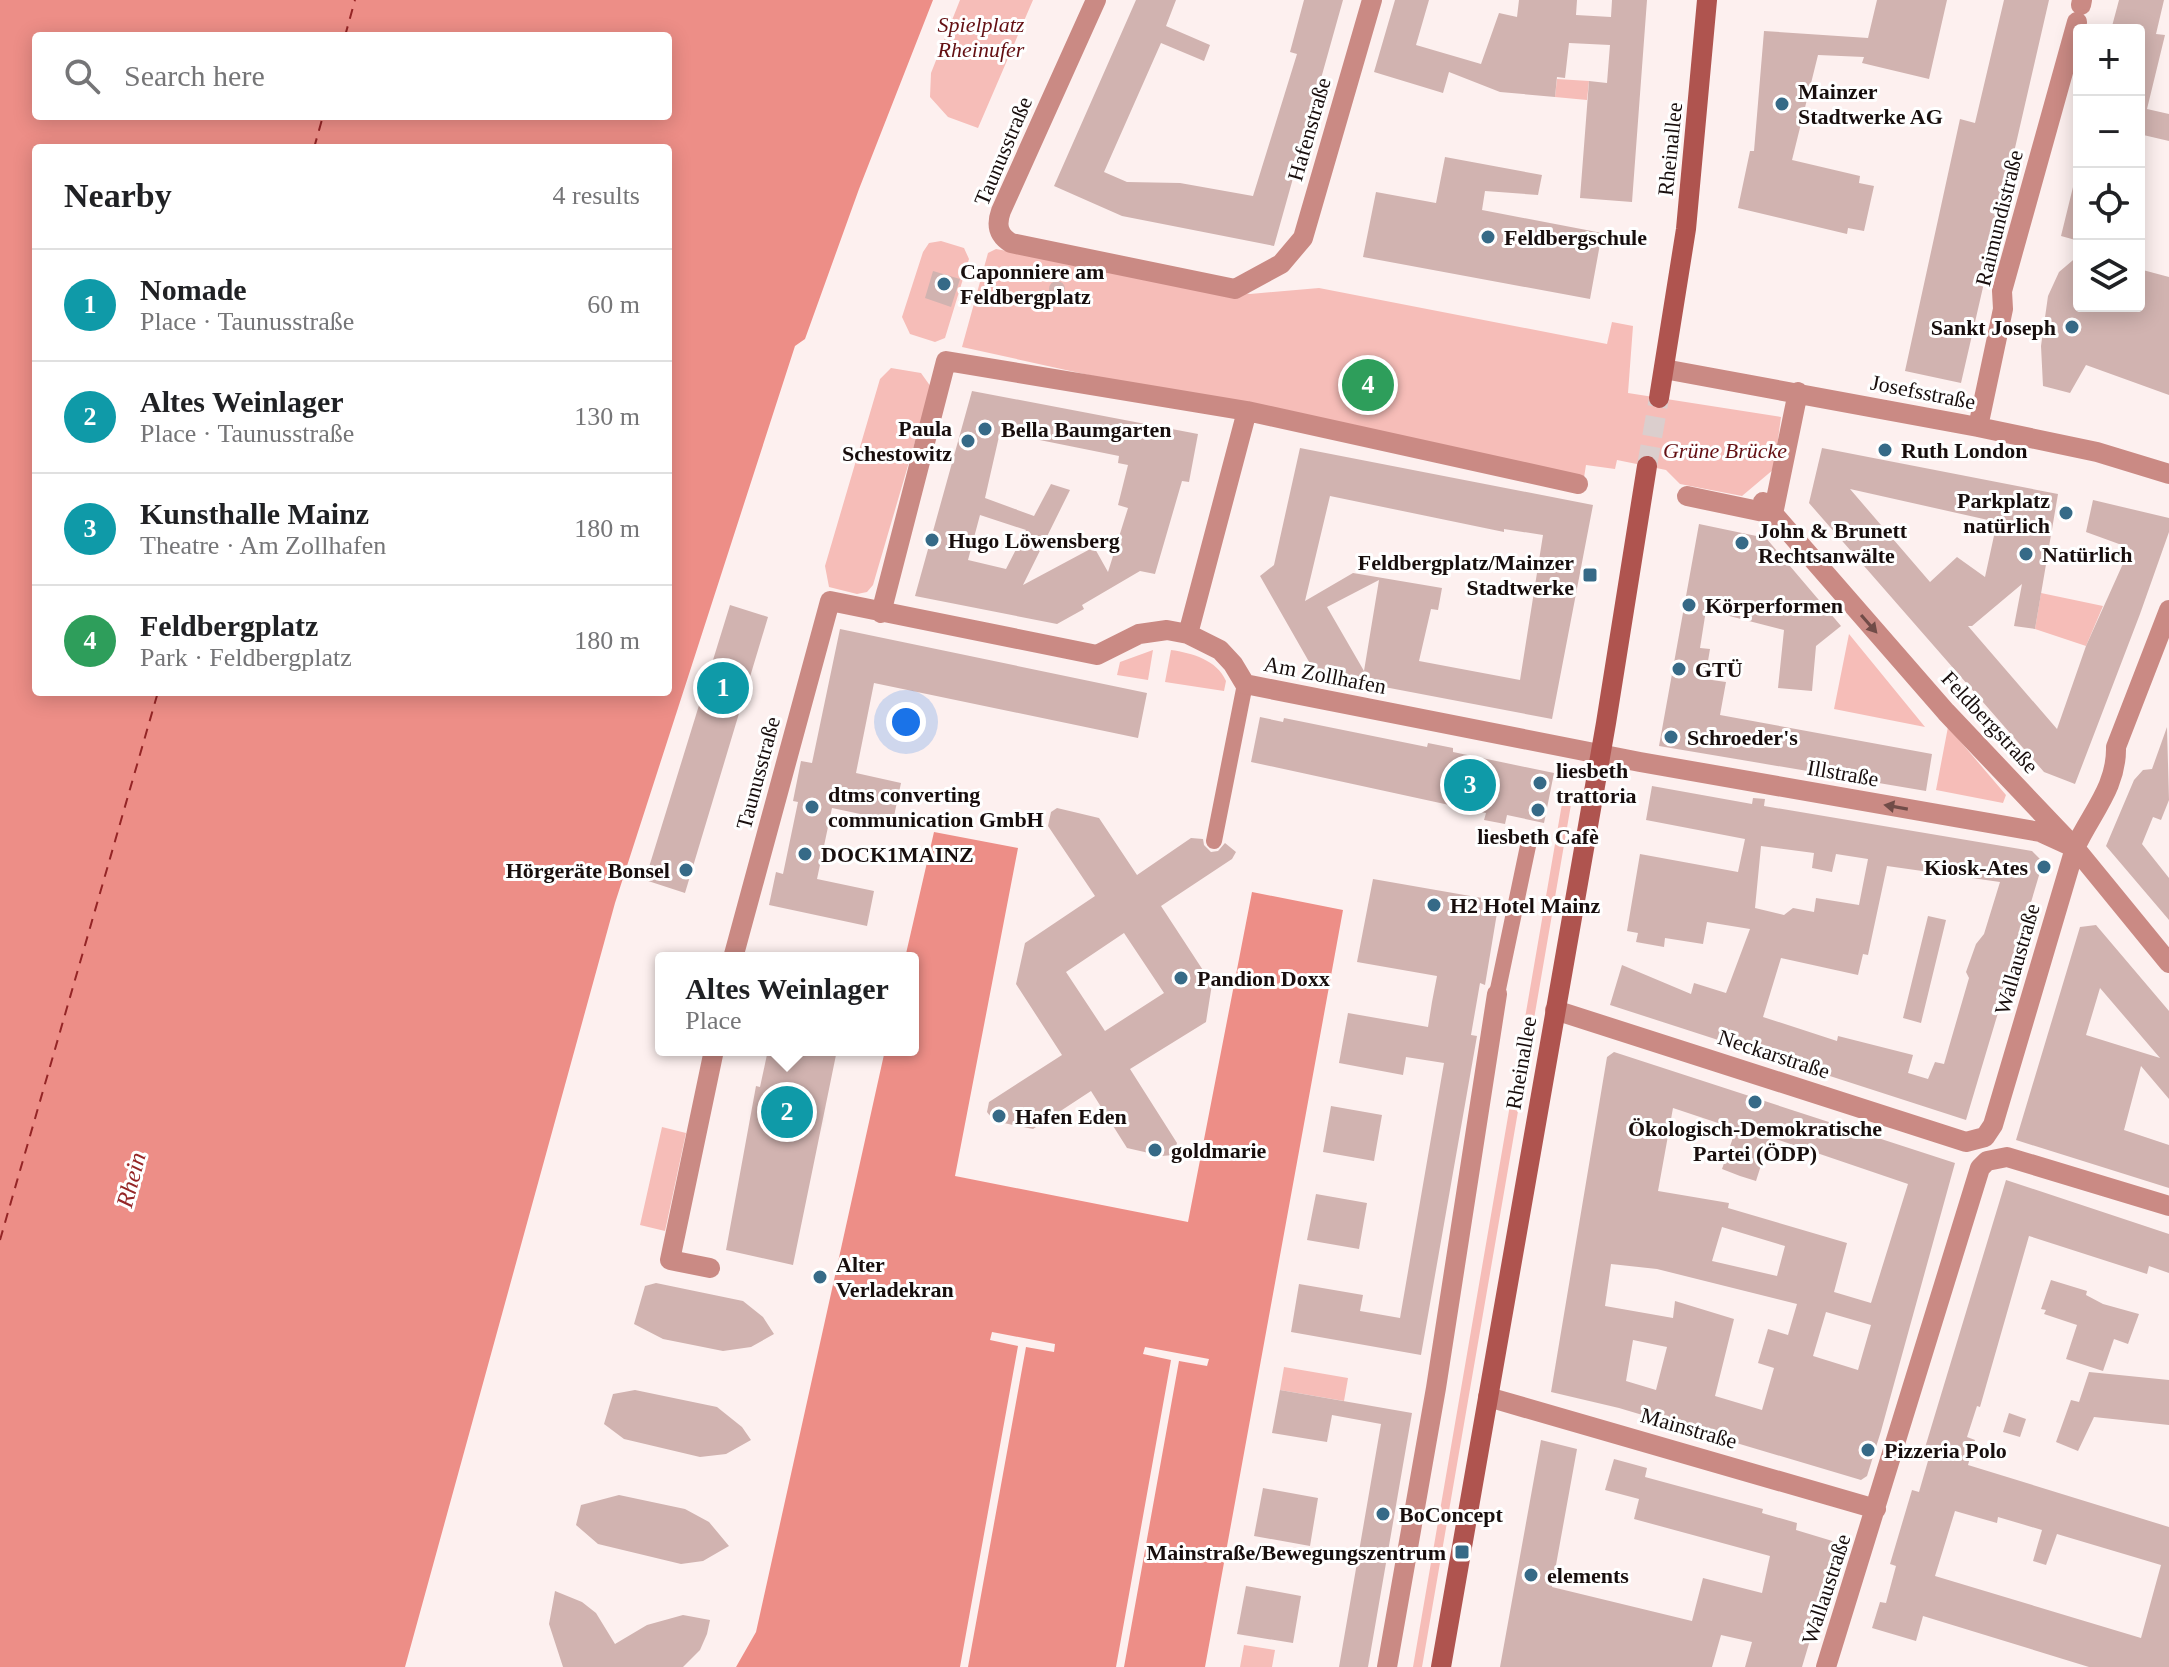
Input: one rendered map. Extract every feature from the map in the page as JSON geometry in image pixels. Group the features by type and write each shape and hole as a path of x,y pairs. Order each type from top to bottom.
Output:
{"main road":[{"name":"Rheinallee","path":"1659,398 1686,229 1707,0"},
{"name":"Rheinallee","path":"1441,1667 1647,466"}],"street":[{"name":"Taunusstraße","path":"1096,0 1001,211 998,227 1001,233 1011,243 1235,289 1281,264"},
{"name":"Hafenstraße","path":"1281,264 1291,256 1303,238 1372,0"},
{"name":"Raimundistraße","path":"1978,427 2003,309 2002,291 2080,9"},
{"path":"881,613 946,361 1247,411 1578,484"},
{"name":"Josefsstraße","path":"1664,369 1978,427 2097,452 2169,474"},
{"path":"1687,496 1768,508 1798,392"},
{"path":"1188,634 1247,411"},
{"name":"Feldbergstraße","path":"1768,508 1946,712 2075,848 2169,963"},
{"name":"Taunusstraße","path":"735,952 830,601"},
{"name":"Am Zollhafen","path":"830,601 1097,655 1139,634 1167,630 1188,634 1206,640 1220,650 1245,684 1600,753"},
{"name":"Wallaustraße","path":"1978,1141 1993,1125 2075,848 2089,816 2105,799 2117,766 2116,747 2169,610"},
{"path":"1214,841 1245,684"},
{"name":"Illstraße","path":"1600,753 2040,832 2075,848"},
{"name":"Rheinallee","path":"1387,1667 1436,1388 1497,994 1528,846"},
{"name":"Neckarstraße","path":"1555,1010 1966,1142 1978,1141"},
{"path":"710,1268 670,1260 713,1056"},
{"name":"Wallaustraße","path":"1826,1667 1976,1178 1987,1161 2007,1157 2169,1206"},
{"name":"Mainstraße","path":"1488,1397 1876,1509"}],"green space":[{"name":"Spielplatz Rheinufer","path":"960,0 1033,0 978,128 948,117 930,97 931,73"},
{"path":"1557,79 1589,81 1587,100 1555,97"},
{"path":"941,241 964,248 969,259 945,338 935,342 910,334 902,317 923,252 929,243"},
{"name":"Grüne Brücke","path":"996,249 1250,294 1319,288 1607,344 1612,322 1633,326 1628,393 1781,417 1774,469 1742,496 1680,484 1666,470 1617,460 1615,469 1586,465 1583,484 962,347 988,253"},
{"path":"891,368 921,373 931,387 873,585 867,592 857,594 829,587 825,566 880,379"},
{"path":"2041,593 2103,606 2086,646 2035,629"},
{"path":"1849,634 1925,727 1834,709"},
{"path":"1153,650 1148,680 1117,675 1120,662"},
{"path":"1171,650 1195,656 1217,668 1226,681 1224,691 1165,682"},
{"path":"1948,727 2006,795 2003,803 1936,790"},
{"path":"1564,792 1573,793 1422,1667 1413,1667"},
{"path":"662,1127 686,1133 665,1231 640,1225"},
{"path":"1284,1367 1348,1378 1344,1401 1280,1390"},
{"path":"1244,1645 1275,1650 1272,1667 1240,1667"}],"water":[{"name":"Rhein","path":"0,0 933,0 859,189 805,339 795,346 615,903 405,1667 0,1667"},
{"path":"934,832 1018,848 955,1176 1188,1222 1252,892 1343,910 1205,1667 736,1667 756,1632 884,1056 919,1056 919,952 906,952"}],"pier":[{"path":"992,1332 1055,1344 1054,1352 1026,1347 968,1667 960,1667 1018,1346 990,1340"},
{"path":"1145,1347 1209,1359 1207,1366 1179,1361 1124,1667 1116,1667 1171,1360 1143,1354"}],"building":[{"path":"1136,0 1176,0 1166,26 1210,45 1204,61 1161,43 1104,172 1127,182 1180,183 1253,196 1297,54 1290,52 1304,0 1343,0 1274,246 1122,216 1054,186"},
{"path":"1395,0 1429,0 1416,45 1481,64 1499,13 1517,17 1519,0 1577,0 1576,15 1611,17 1612,0 1647,0 1632,202 1580,198 1589,81 1607,83 1610,45 1569,43 1565,78 1557,77 1555,97 1500,92 1449,72 1443,93 1374,72"},
{"name":"Mainzer Stadtwerke AG","path":"1877,0 1947,0 1929,79 1862,63 1864,57 1818,55 1792,160 1860,176 1859,183 1874,186 1864,231 1848,228 1847,234 1738,208 1750,151 1754,151 1764,31 1868,38"},
{"path":"2004,0 2049,0 1961,383 1905,371 1960,119 1975,123"},
{"path":"2119,0 2164,0 2156,34 2165,35 2147,109 2169,114 2169,141 2145,135 2145,24 2113,24"},
{"path":"1445,157 1542,175 1538,195 1485,191 1482,210 1602,233 1590,299 1363,257 1376,192 1436,203"},
{"path":"2073,187 2073,239 2061,236"},
{"name":"Sankt Joseph","path":"2073,260 2073,312 2145,312 2145,271 2169,277 2169,395 2086,365 2070,393 2043,386 2041,346 2048,296 2059,272"},
{"name":"Caponniere am Feldbergplatz","path":"933,271 960,279 951,307 925,298"},
{"path":"1054,281 1060,281 1065,289 1063,295 1054,297 1049,292 1049,286"},
{"path":"972,391 1198,434 1189,482 1182,481 1155,574 1140,571 1082,605 1084,609 1057,624 915,596","holes":["1000,432 1119,456 1118,463 1128,465 1118,505 1128,508 1108,572 1094,547 1023,585 1070,490 1051,484 1034,516 985,498","980,515 1026,530 1006,569 968,560"]},
{"path":"1300,448 1593,505 1552,719 1316,674 1260,576 1274,565","holes":["1330,496 1504,532 1504,529 1543,535 1520,680 1419,661 1431,609 1438,610 1442,588 1353,573 1305,601","1379,580 1364,671 1327,607"]},
{"path":"1822,448 2058,494 2035,629 2014,626 2022,584 1972,626 1968,626 2057,729 2086,646 2130,548 2086,532 2093,500 2169,518 2169,532 2075,784 2044,772 1809,503","holes":["1850,489 1997,522 1985,577 1957,557 1930,582"]},
{"path":"1699,524 1766,538 1841,626 1816,646 1812,691 1778,688 1784,630 1706,610 1700,648 1710,649 1705,679 1726,682 1720,715 1932,754 1926,791 1659,746"},
{"path":"730,605 768,617 685,893 645,880"},
{"path":"840,629 1147,693 1138,738 874,683 856,773 901,783 893,821 832,808 817,879 874,891 867,926 769,905 776,872 783,874 798,802 793,801 801,761 812,763"},
{"path":"1260,717 1283,722 1284,718 1427,747 1428,743 1453,748 1453,752 1554,773 1544,823 1507,815 1505,824 1484,820 1486,813 1251,762"},
{"path":"2167,727 2169,800 2161,820 2153,817 2142,844 2169,878 2169,920 2106,846 2134,780 2143,770 2152,769"},
{"path":"1652,786 1752,804 1753,798 1765,799 1764,806 2032,851 2043,862 1966,1120 1610,1005 1622,965 1691,994 1694,983 1726,993 1750,929 1707,922 1703,944 1665,938 1664,947 1636,942 1638,933 1627,931 1640,854 1738,872 1745,839 1646,820","holes":["1761,846 1814,853 1812,868 1832,872 1836,854 1868,859 1859,905 1816,898 1814,912 1793,908 1784,915 1755,908","1887,866 2000,882 1984,934 1976,944 1966,972 1969,978 1944,1064 1935,1062 1928,1079 1908,1073 1913,1055 1838,1036 1837,1041 1763,1017 1781,958 1858,975 1863,954 1868,955"]},
{"name":"Pandion Doxx","path":"1057,808 1099,818 1137,875 1191,838 1203,839 1211,852 1218,851 1225,843 1236,852 1232,859 1161,906 1212,984 1206,1022 1130,1069 1177,1143 1173,1155 1162,1156 1127,1148 1091,1091 1033,1129 994,1121 987,1112 989,1102 1062,1055 1016,984 1025,943 1095,896 1048,826 1051,812","holes":["1124,933 1164,993 1105,1031 1066,972"]},
{"path":"1373,879 1499,901 1485,985 1480,983 1471,1035 1477,1036 1421,1355 1291,1332 1299,1284 1363,1295 1360,1311 1400,1318 1444,1063 1406,1057 1403,1075 1339,1063 1348,1013 1428,1027 1437,976 1357,962"},
{"path":"1928,916 1946,920 1921,1023 1903,1018"},
{"path":"2096,925 2169,1011 2169,1099 2141,1066 2124,1130 2169,1145 2169,1188 2016,1140 2080,927","holes":["2100,988 2160,1058 2086,1035"]},
{"path":"1614,1052 1955,1163 1881,1431 1867,1476 1861,1480 1619,1408 1551,1392 1607,1057","holes":["1673,1108 1736,1129 1722,1169 1740,1176 1756,1181 1770,1137 1908,1184 1871,1303 1834,1292 1847,1243 1728,1208 1729,1203 1658,1191","1722,1227 1785,1246 1777,1276 1712,1261","1611,1264 1657,1269 1797,1304 1788,1335 1768,1329 1758,1363 1774,1368 1762,1410 1715,1396 1734,1319 1675,1301 1673,1318 1605,1306","1826,1312 1871,1325 1858,1370 1813,1356","1633,1340 1667,1347 1656,1390 1626,1381"]},
{"path":"767,1056 836,1056 793,1265 726,1250 756,1086 760,1087"},
{"path":"1331,1106 1382,1115 1374,1161 1323,1152"},
{"path":"2006,1180 2169,1234 2169,1273 2149,1266 2147,1274 2029,1236 1980,1407 1977,1406 1967,1437 1975,1440 1968,1465 2169,1527 2169,1667 2089,1667 1923,1616 1916,1641 1872,1628 1880,1602 1886,1603 1896,1566 1890,1564 1912,1490 1919,1492 1930,1454 1924,1451","holes":["1955,1511 1997,1523 1998,1517 2042,1530 2033,1561 2046,1565 2057,1534 2161,1565 2141,1638 1935,1576"]},
{"path":"1316,1194 1367,1203 1359,1249 1307,1240"},
{"path":"2051,1280 2087,1291 2086,1295 2103,1304 2139,1314 2128,1344 2114,1339 2103,1371 2066,1359 2077,1325 2044,1314 2046,1310 2041,1309"},
{"path":"656,1283 743,1301 763,1317 774,1334 751,1347 723,1351 663,1339 634,1324 645,1286"},
{"path":"2089,1372 2169,1380 2169,1425 2094,1417 2078,1451 2056,1442 2071,1400 2079,1402"},
{"path":"635,1390 717,1407 742,1427 751,1440 726,1454 700,1457 624,1439 604,1424 613,1394"},
{"path":"1280,1390 1412,1413 1368,1667 1339,1667 1381,1424 1332,1415 1327,1442 1272,1433"},
{"path":"2009,1413 2026,1419 2020,1437 2003,1432"},
{"path":"1541,1440 1577,1449 1552,1587 1692,1621 1703,1578 1762,1593 1770,1556 1634,1519 1639,1499 1605,1490 1614,1459 1647,1468 1645,1477 1763,1509 1762,1513 1797,1523 1796,1530 1839,1543 1802,1667 1745,1667 1752,1642 1721,1635 1712,1667 1500,1667"},
{"path":"1263,1488 1318,1498 1310,1546 1254,1536"},
{"path":"619,1495 685,1509 709,1522 729,1546 703,1561 681,1564 598,1544 576,1525 581,1505"},
{"path":"1246,1586 1301,1596 1293,1643 1237,1634"},
{"path":"555,1591 582,1602 596,1613 615,1644 647,1625 683,1615 710,1620 707,1634 700,1650 683,1667 563,1667 549,1624"}],"ferry route":[{"path":"346,32 355,0"},
{"path":"315,144 322,120"},
{"path":"0,1240 157,696"}],"tunnel":[{"path":"1647,466 1659,398"}],"place":[{"name":"Mainzer Stadtwerke AG","path":"1782,104"},
{"name":"Feldbergschule","path":"1488,237"},
{"name":"Caponniere am Feldbergplatz","path":"944,284"},
{"name":"Sankt Joseph","path":"2072,327"},
{"name":"Feldbergplatz","path":"1368,385"},
{"name":"Bella Baumgarten","path":"985,429"},
{"name":"Paula Schestowitz","path":"968,441"},
{"name":"Ruth London","path":"1885,450"},
{"name":"Parkplatz natürlich","path":"2066,513"},
{"name":"Hugo Löwensberg","path":"932,540"},
{"name":"John & Brunett Rechtsanwälte","path":"1742,543"},
{"name":"Natürlich","path":"2026,554"},
{"name":"Feldbergplatz/Mainzer Stadtwerke","path":"1590,575"},
{"name":"Körperformen","path":"1689,605"},
{"name":"GTÜ","path":"1679,669"},
{"name":"Nomade","path":"723,688"},
{"name":"Schroeder's","path":"1671,737"},
{"name":"liesbeth trattoria","path":"1540,783"},
{"name":"Kunsthalle Mainz","path":"1470,785"},
{"name":"dtms converting communication GmbH","path":"812,807"},
{"name":"liesbeth Cafè","path":"1538,810"},
{"name":"DOCK1MAINZ","path":"805,854"},
{"name":"Kiosk-Ates","path":"2044,867"},
{"name":"Hörgeräte Bonsel","path":"686,870"},
{"name":"H2 Hotel Mainz","path":"1434,905"},
{"name":"Pandion Doxx","path":"1181,978"},
{"name":"Ökologisch-Demokratische Partei (ÖDP)","path":"1755,1102"},
{"name":"Altes Weinlager","path":"787,1112"},
{"name":"Hafen Eden","path":"999,1116"},
{"name":"goldmarie","path":"1155,1150"},
{"name":"Alter Verladekran","path":"820,1277"},
{"name":"Pizzeria Polo","path":"1868,1450"},
{"name":"BoConcept","path":"1383,1514"},
{"name":"Mainstraße/Bewegungszentrum","path":"1462,1552"},
{"name":"elements","path":"1531,1575"}]}
